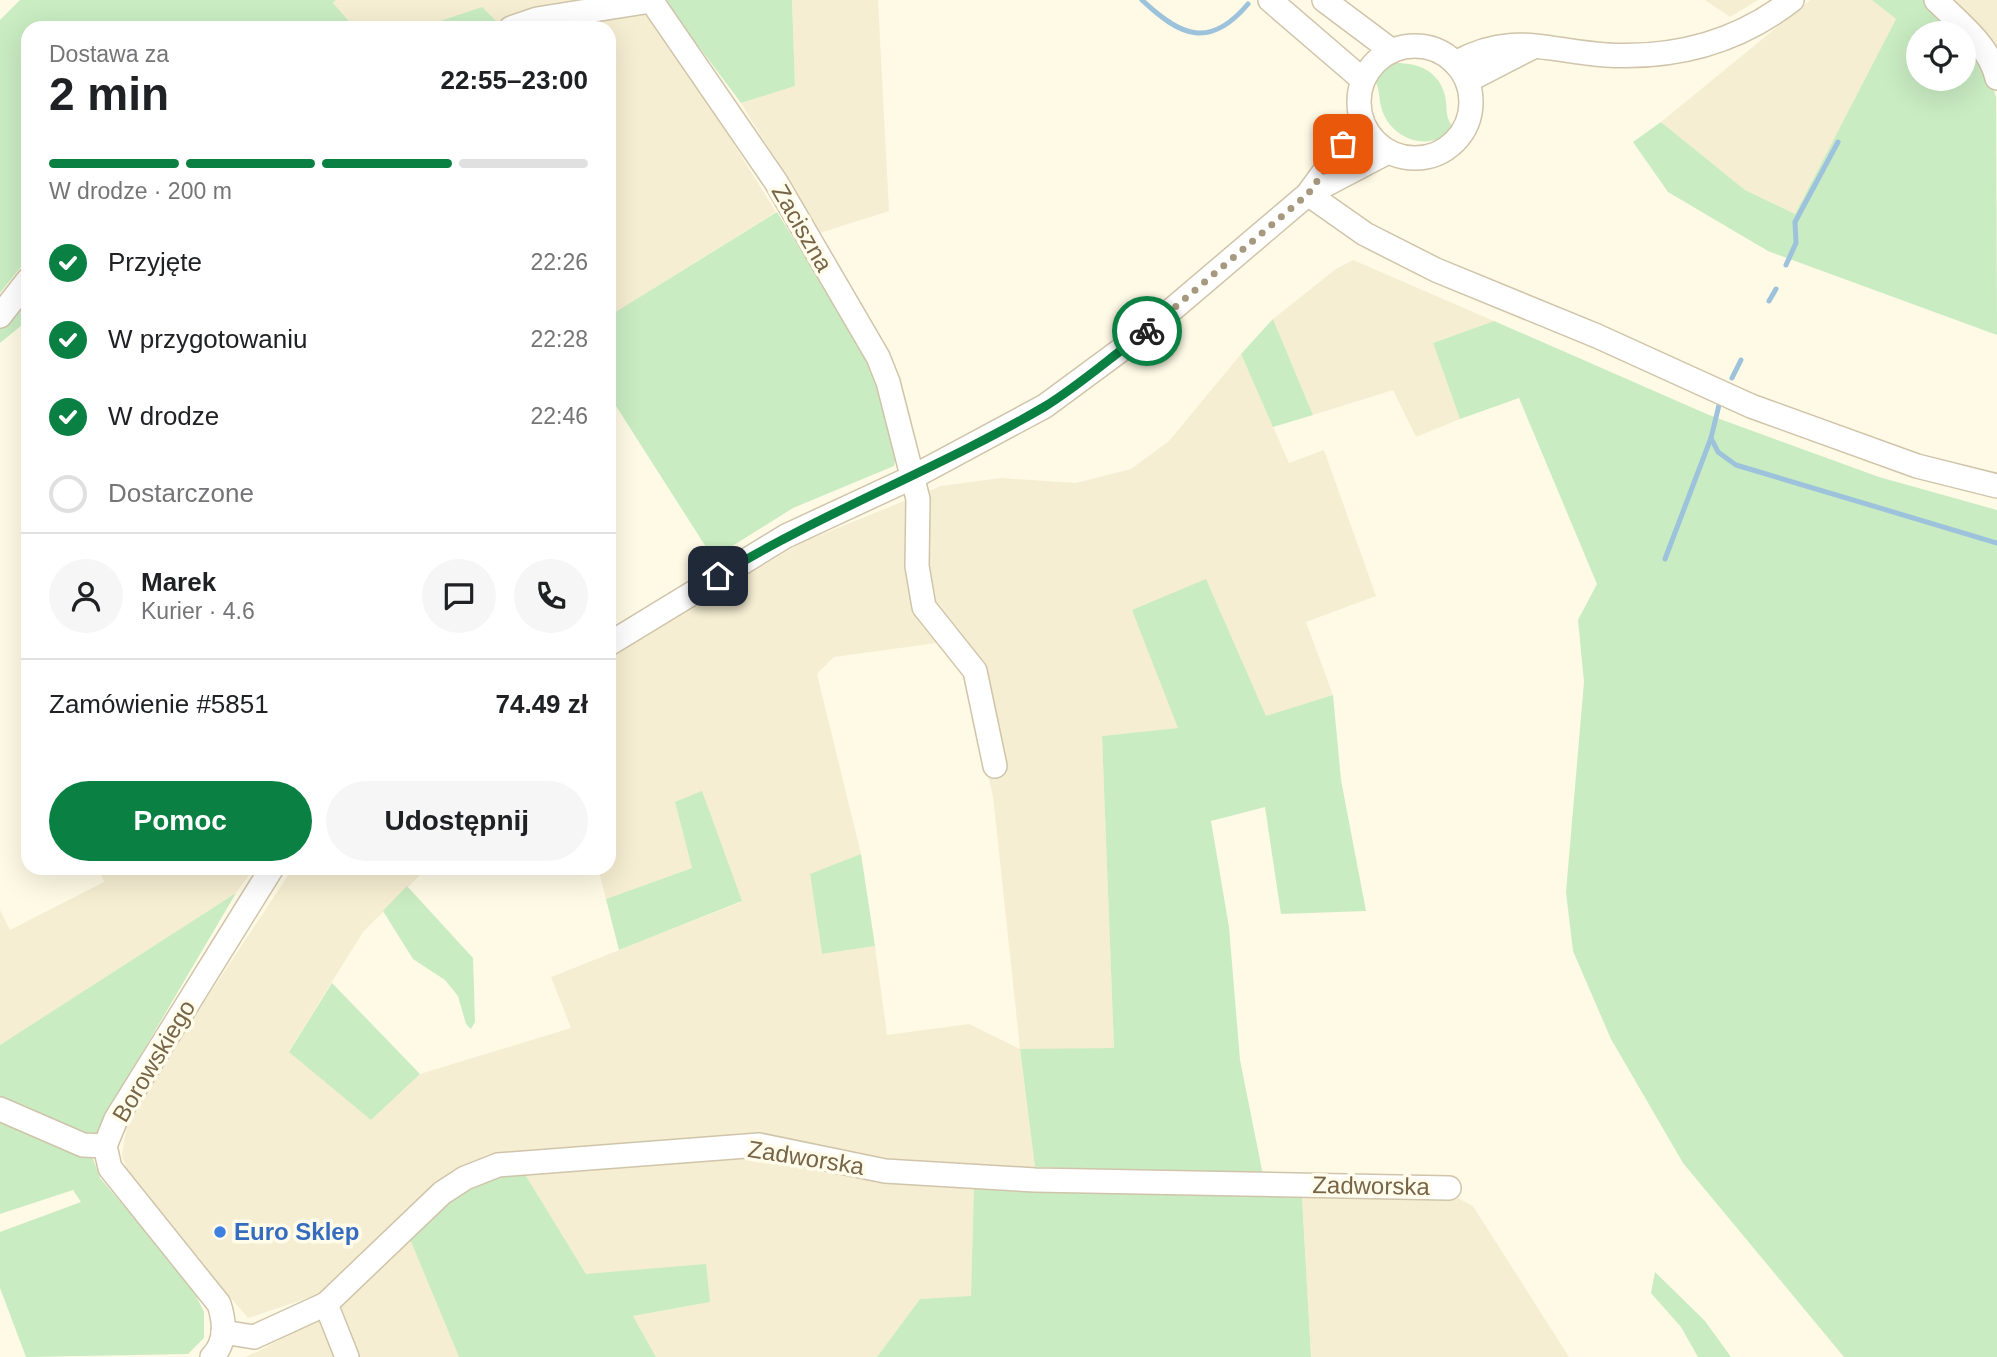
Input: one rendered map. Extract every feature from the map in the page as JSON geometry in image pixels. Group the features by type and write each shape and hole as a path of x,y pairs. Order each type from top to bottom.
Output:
{"street":[{"path":"1270,0 1363,80"},
{"path":"1324,0 1392,51"},
{"path":"1461,72 1536,46 1606,55 1684,52 1715,44 1792,0"},
{"path":"1936,0 1976,39 1993,62 1997,78"},
{"path":"531,21 651,1"},
{"name":"Zaciszna","path":"651,1 776,182 878,357 888,382 918,499 917,565 925,607 975,671 995,766"},
{"path":"1409,47 1426,48 1442,53 1461,72 1471,111 1466,125 1452,145 1424,158 1406,158 1388,152 1374,141 1362,120 1359,103 1363,80 1375,63 1392,51 1409,47"},
{"path":"1308,194 1362,120"},
{"path":"616,640 786,536 912,477 1045,406 1148,330 1308,194 1388,152"},
{"path":"1308,194 1365,234 1436,270 1597,336 1751,406 1917,466 1997,486"},
{"path":"0,316 21,289"},
{"name":"Borowskiego","path":"223,1332 224,1318 219,1304 110,1168 106,1146 116,1119 268,875"},
{"path":"0,1109 83,1145 106,1146"},
{"name":"Zadworska","path":"223,1332 254,1337 326,1304 442,1193 465,1178 498,1165 759,1145 885,1171 995,1178 1449,1188"},
{"path":"326,1304 347,1357"},
{"path":"212,1357 219,1349 223,1332"}],"shaded area":[{"path":"336,0 644,0 776,212 616,312 616,21 494,21 482,8 442,21 349,21 333,3"},
{"path":"792,0 878,0 889,211 820,233 741,103 795,86"},
{"path":"1705,0 1758,0 1730,17"},
{"path":"1810,0 1872,0 1896,19 1795,214 1745,190 1661,122"},
{"path":"1949,0 1997,0 1997,47 1976,26 1976,21 1970,21"},
{"path":"1353,260 1494,321 1433,343 1460,419 1416,437 1393,390 1313,415 1273,319 1336,269"},
{"path":"1241,354 1289,463 1324,450 1376,596 1306,622 1333,695 1266,717 1206,579 1179,728 1102,736 1114,1048 1020,1050 1035,1167 993,1168 885,1161 742,1137 489,1158 434,1183 320,1294 248,1318 131,1180 122,1156 128,1117 288,875 420,875 363,932 289,1051 371,1120 420,1074 571,1028 551,977 741,902 675,802 692,868 606,899 600,875 616,875 616,652 803,542 941,486 1001,478 1076,483 1131,469 1169,441","holes":["944,642 960,665 993,796 1020,1049 969,1024 887,1035 875,946 822,954 810,875 861,854 817,674 834,657"]},
{"path":"101,875 249,875 236,893 0,1045 0,910 10,930 104,882"},
{"path":"761,1153 974,1183 971,1297 920,1299 877,1357 656,1357 633,1316 710,1302 586,1274 523,1171"},
{"path":"1302,1198 1458,1198 1473,1206 1569,1357 1311,1357"},
{"path":"409,1237 459,1357 357,1357 336,1305"},
{"path":"322,1317 338,1357 245,1357 259,1351"}],"green space":[{"path":"20,0 336,0 333,3 349,21 21,21 21,267 0,293 0,20"},
{"path":"664,0 792,0 795,86 741,103"},
{"path":"1872,0 1924,0 1947,21 1906,21 1906,91 1976,91 1976,51 1985,62 1996,97 1997,335 1768,251 1668,192 1633,142 1661,122 1745,190 1795,214 1896,19"},
{"path":"482,7 496,21 441,21"},
{"path":"1392,63 1417,66 1432,73 1437,79 1445,96 1449,120 1454,128 1446,135 1436,140 1416,141 1390,125 1382,110 1374,78 1381,67"},
{"path":"777,212 881,379 897,453 894,466 793,508 713,558 616,406 616,312"},
{"path":"21,300 21,326 0,343 0,327"},
{"path":"1273,319 1313,415 1273,427 1241,354"},
{"path":"1494,321 1709,415 1879,477 1997,510 1997,1357 1844,1357 1683,1163 1611,1039 1573,951 1566,892 1584,682 1578,620 1597,584 1519,398 1460,419 1433,343"},
{"path":"1206,579 1266,716 1333,695 1341,780 1366,911 1281,914 1265,807 1211,821 1229,927 1240,1060 1263,1175 1035,1167 1020,1049 1114,1048 1102,736 1178,728 1132,610"},
{"path":"702,791 742,901 619,950 606,899 692,868 675,802"},
{"path":"861,854 875,946 822,954 810,874"},
{"path":"407,886 473,958 475,1022 471,1029 466,1024 458,996 445,980 413,959 383,911"},
{"path":"236,893 106,1114 92,1156 100,1178 190,1284 204,1312 204,1338 188,1354 26,1357 0,1288 0,1232 81,1202 73,1190 0,1214 0,1045"},
{"path":"332,983 420,1074 371,1120 289,1052"},
{"path":"523,1171 586,1274 706,1264 710,1302 633,1316 656,1357 459,1357 409,1237 448,1201 472,1185"},
{"path":"974,1183 1302,1198 1311,1357 877,1357 920,1299 971,1296"},
{"path":"1655,1272 1705,1321 1731,1357 1698,1357 1681,1327 1651,1293"}],"waterway":[{"path":"1142,0 1170,23 1195,33 1221,28 1248,4"},
{"path":"1786,265 1796,243 1795,222 1838,142"},
{"path":"1769,301 1776,289"},
{"path":"1732,378 1741,360"},
{"path":"1719,405 1711,438 1718,452 1736,465 1997,543"},
{"path":"1665,559 1711,438"}],"way so far":[{"path":"1147,331 1308,194 1343,144"}],"place":[{"name":"Euro Sklep","path":"220,1232"}],"route":[{"path":"718,576 825,515 912,477 1045,406 1147,331"}]}
